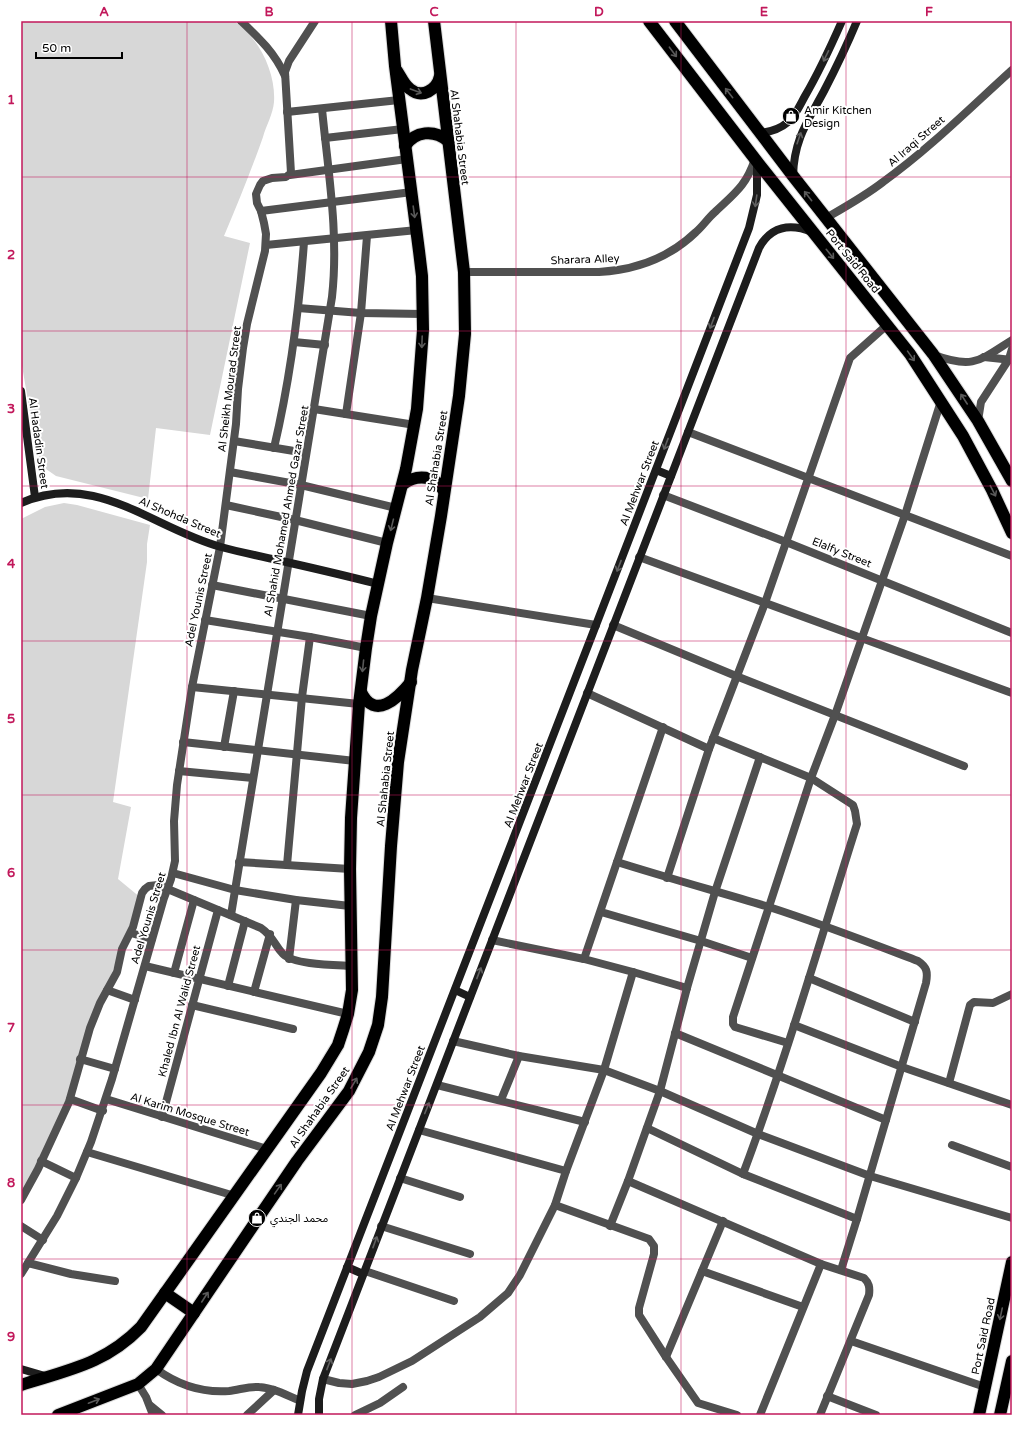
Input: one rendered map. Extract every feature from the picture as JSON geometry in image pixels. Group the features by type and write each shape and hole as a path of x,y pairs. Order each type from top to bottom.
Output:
{"highway":[{"name":"Al Shahabia Street","path":"21,1385 96,1360 116,1349 141,1327 330,1059 342,1035 348,1014 352,990 350,906 351,818 360,698 371,616 387,543 403,484 415,425 420,378 423,314 422,276 417,230 399,100 391,21"},
{"name":"Al Shahabia Street","path":"58,1415 138,1384 156,1369 297,1161 349,1091 363,1066 378,1025 382,997 398,762 410,682 427,598 463,369 466,320 464,272 434,21"},
{"name":"Port Said Road","path":"649,21 756,160 910,354 963,436 982,469 1012,533"},
{"name":"Port Said Road","path":"675,21 793,176 933,354 1004,462 1012,481"},
{"path":"395,66 410,90 417,93 427,92 433,89 438,83 440,76"},
{"path":"405,146 413,138 424,133 438,135 448,141"},
{"path":"982,469 1004,462"},
{"path":"403,484 412,478 425,478 435,481 444,491"},
{"path":"360,698 371,703 383,705 394,701 410,682"},
{"name":"Port Said Road","path":"978,1415 1012,1262"},
{"path":"165,1293 194,1313"},
{"path":"1000,1415 1012,1361"}],"main road":[{"path":"760,133 770,132 780,128 795,114 817,74 842,21"},
{"path":"793,176 795,153 801,132 836,66 857,21"},
{"name":"Al Mehwar Street","path":"298,1415 307,1371 751,224 757,195 756,160"},
{"path":"319,1415 319,1399 323,1379 761,244 772,232 787,227 797,227 813,232"},
{"name":"Al Hadadin Street","path":"21,392 35,497"},
{"path":"656,470 671,476"},
{"name":"Al Shohda Street","path":"21,503 35,497 64,492 93,495 134,510 177,530 220,547 378,584"},
{"path":"455,990 470,997"},
{"path":"347,1267 364,1272"},
{"path":"21,1369 48,1377"}],"street":[{"path":"241,21 270,50 285,76"},
{"path":"290,175 291,171 285,76 289,61 315,21"},
{"name":"Al Iraqi Street","path":"826,218 860,198 893,175 1012,70"},
{"path":"287,112 399,100"},
{"name":"Al Shahid Mohamed Ahmed Gazar Street","path":"231,915 276,632 330,310 334,274 334,239 322,109"},
{"path":"325,138 403,129"},
{"name":"Al Sheikh Mourad Street","path":"220,547 234,441 243,348 266,245 265,228 256,198 257,189 267,179 407,160"},
{"name":"Sharara Alley","path":"464,272 599,272 615,271 645,264 674,250 698,231 739,189 747,178 756,160"},
{"path":"261,211 412,192"},
{"path":"266,245 417,230"},
{"path":"346,414 361,313 367,236"},
{"path":"274,448 285,401 294,342 304,242"},
{"path":"298,308 361,313 423,314"},
{"path":"667,878 709,749 765,603 850,358 887,325"},
{"path":"933,354 958,362 966,362 984,357 1012,340"},
{"path":"294,342 325,345"},
{"path":"978,421 981,402 1011,360 1012,349"},
{"path":"984,357 1011,360"},
{"path":"788,1043 735,1027 733,1024 733,1017 811,778 906,515 941,401"},
{"path":"314,409 415,425"},
{"path":"688,432 1012,556"},
{"path":"234,441 306,453"},
{"path":"230,472 301,486 396,508"},
{"name":"Elalfy Street","path":"664,495 1012,632"},
{"path":"226,505 295,520 387,543"},
{"name":"Adel Younis Street","path":"21,1274 43,1240 76,1178 103,1111 144,966 173,873 176,849 175,813 183,742 192,687 220,547"},
{"path":"639,557 1012,693"},
{"path":"212,585 371,616"},
{"path":"427,598 596,626"},
{"path":"205,620 310,637 366,648"},
{"path":"613,625 736,676 964,766"},
{"path":"287,865 302,697 310,637"},
{"path":"192,687 302,697 360,698"},
{"path":"224,747 234,691"},
{"path":"587,693 709,749"},
{"path":"584,959 663,727"},
{"path":"713,738 811,778 853,805 857,817 794,1025 758,1134 743,1174"},
{"path":"183,742 355,761"},
{"path":"610,1226 628,1181 660,1091 687,988 715,892 760,757"},
{"path":"179,771 253,778"},
{"path":"239,862 350,868"},
{"path":"617,862 768,907 825,926 918,961 924,966 928,974 915,1022 841,1270"},
{"path":"173,873 235,890 296,900 350,906"},
{"path":"21,1200 70,1099 80,1058 95,1013 116,976 122,949 131,933 143,891 147,887 158,885 261,928 270,934 280,951 289,959 297,962 352,966"},
{"path":"174,973 194,900"},
{"path":"289,959 296,900"},
{"name":"Khaled Ibn Al Walid Street","path":"162,1117 218,910"},
{"path":"600,912 701,941 752,958"},
{"path":"228,986 245,921"},
{"path":"131,933 152,939"},
{"path":"254,992 270,934"},
{"path":"492,940 584,959 687,988"},
{"path":"144,966 348,1014"},
{"path":"323,1379 339,1383 352,1384 379,1378 412,1361 480,1317 508,1293 520,1275 555,1205 566,1171 604,1070 633,972"},
{"path":"809,978 915,1022"},
{"path":"107,990 135,1000"},
{"path":"949,1083 970,1005 974,1002 993,1003 1012,994"},
{"path":"192,1005 293,1029"},
{"path":"794,1025 902,1068 1012,1105"},
{"path":"675,1033 886,1120"},
{"path":"453,1041 519,1056 604,1070 660,1091 758,1134 870,1176 1012,1218"},
{"path":"500,1100 519,1056"},
{"path":"80,1058 115,1069"},
{"path":"437,1085 585,1122"},
{"path":"70,1099 103,1111"},
{"name":"Al Karim Mosque Street","path":"106,1099 267,1149"},
{"path":"647,1128 743,1174 857,1219"},
{"path":"419,1130 566,1171"},
{"path":"952,1145 1012,1167"},
{"path":"87,1152 234,1196"},
{"path":"41,1161 76,1178"},
{"path":"400,1178 460,1197"},
{"path":"628,1181 821,1264 864,1278 870,1288 869,1295 820,1415"},
{"path":"555,1205 649,1239 654,1246 654,1254 639,1308 639,1315 692,1396 698,1402 737,1415"},
{"path":"666,1357 723,1221"},
{"path":"21,1226 43,1240"},
{"path":"381,1226 470,1254"},
{"path":"28,1263 71,1274 115,1281"},
{"path":"760,1415 821,1264"},
{"path":"702,1271 804,1307"},
{"path":"364,1272 454,1301"},
{"path":"851,1341 985,1387"},
{"path":"156,1369 176,1382 198,1389 221,1391 260,1387 274,1390 300,1401"},
{"path":"138,1384 154,1415"},
{"path":"355,1415 380,1402 403,1387"},
{"path":"247,1415 274,1390"},
{"path":"827,1396 876,1415"},
{"path":"149,1404 162,1415"}],"shaded area":[{"path":"21,21 234,21 251,36 258,46 269,68 272,79 274,102 272,111 249,175 224,236 250,243 210,435 156,428 148,499 56,476 46,469 37,453 21,360"},
{"path":"64,503 77,505 150,525 147,544 147,562 113,802 131,807 118,879 141,898 108,983 68,1097 47,1144 21,1194 21,519 45,507"}],"place":[{"name":"Amir Kitchen Design","path":"791,116"},
{"name":"محمد الجندي","path":"257,1218"}]}
